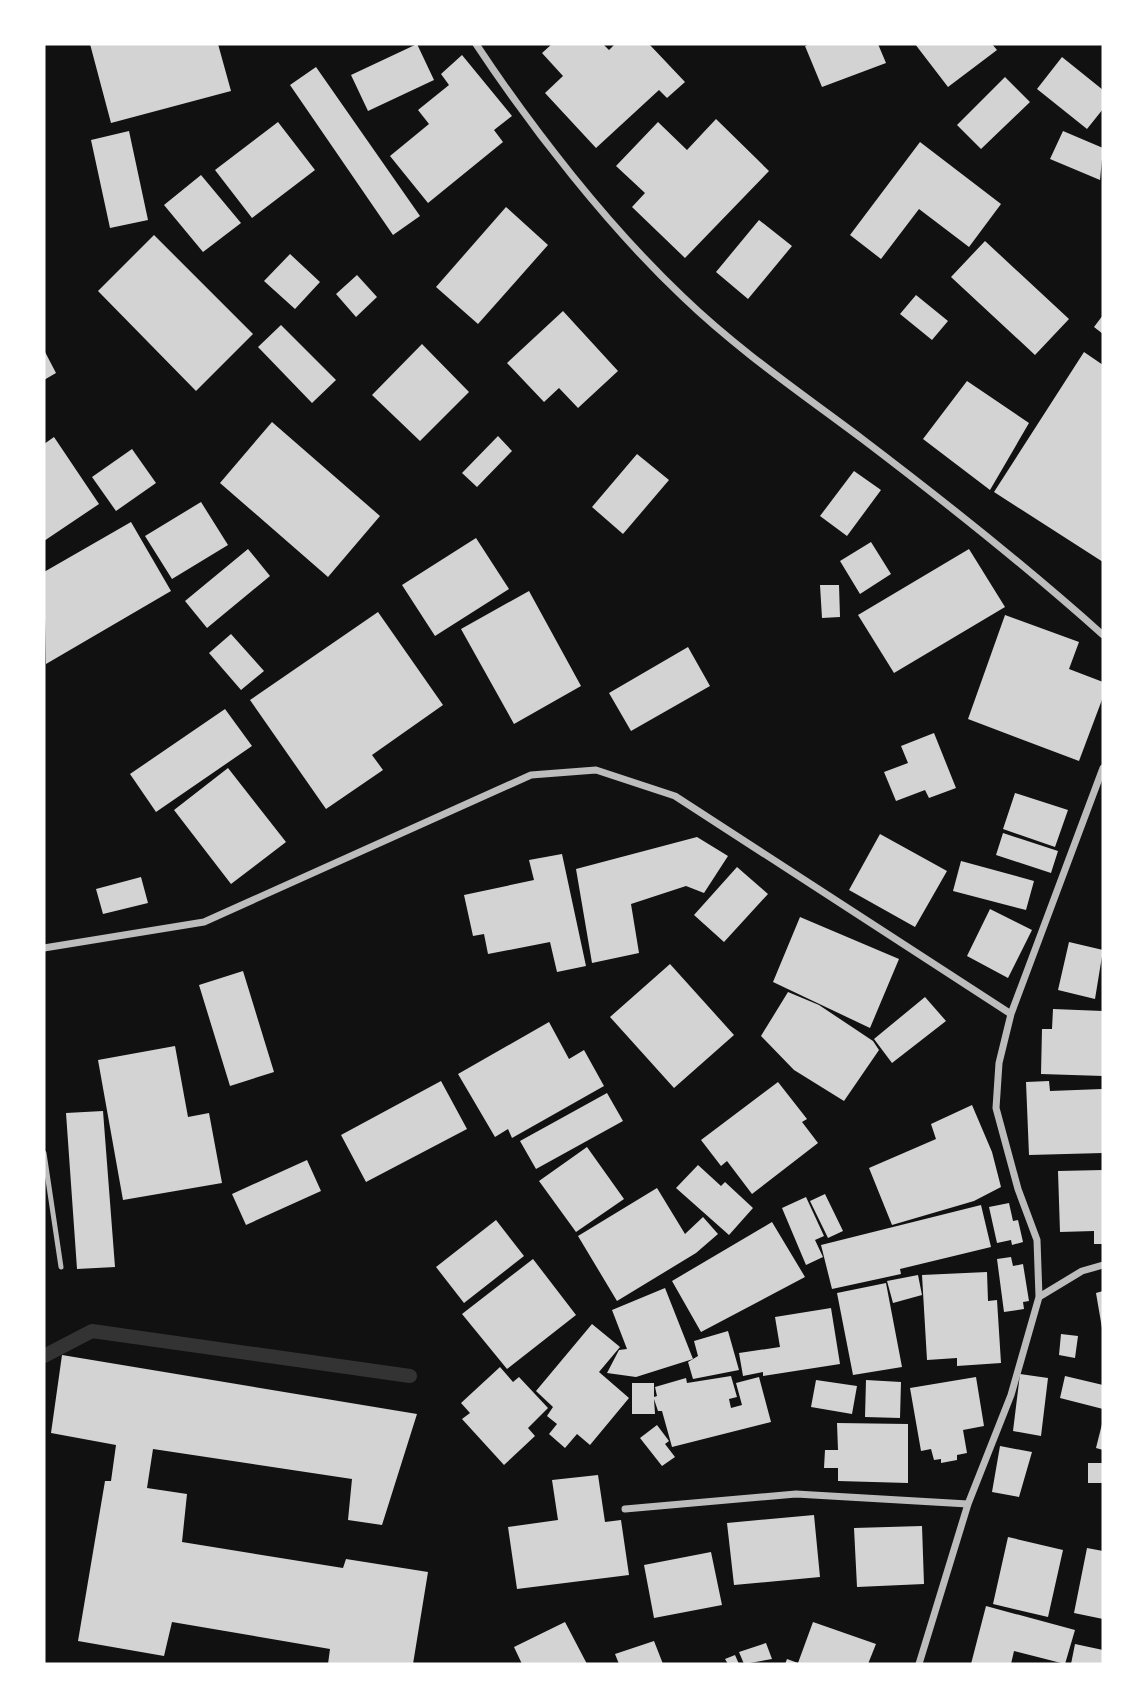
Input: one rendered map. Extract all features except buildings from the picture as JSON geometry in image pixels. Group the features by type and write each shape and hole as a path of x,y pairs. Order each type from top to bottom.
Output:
{"street":[{"path":"476,44 500,81 585,188 632,244 682,297 732,341 879,452 1103,635"},
{"path":"919,1664 968,1504 1011,1395 1039,1297 1037,1240 1018,1189 996,1108 999,1063 1011,1014 1103,768"},
{"path":"44,948 204,922 531,775 596,770 675,796 1011,1014"},
{"path":"1039,1297 1082,1271 1103,1265"},
{"path":"625,1509 796,1494 968,1504"}],"lane":[{"path":"44,1153 61,1267"}],"waterway":[{"path":"44,1356 92,1331 410,1376"}]}
